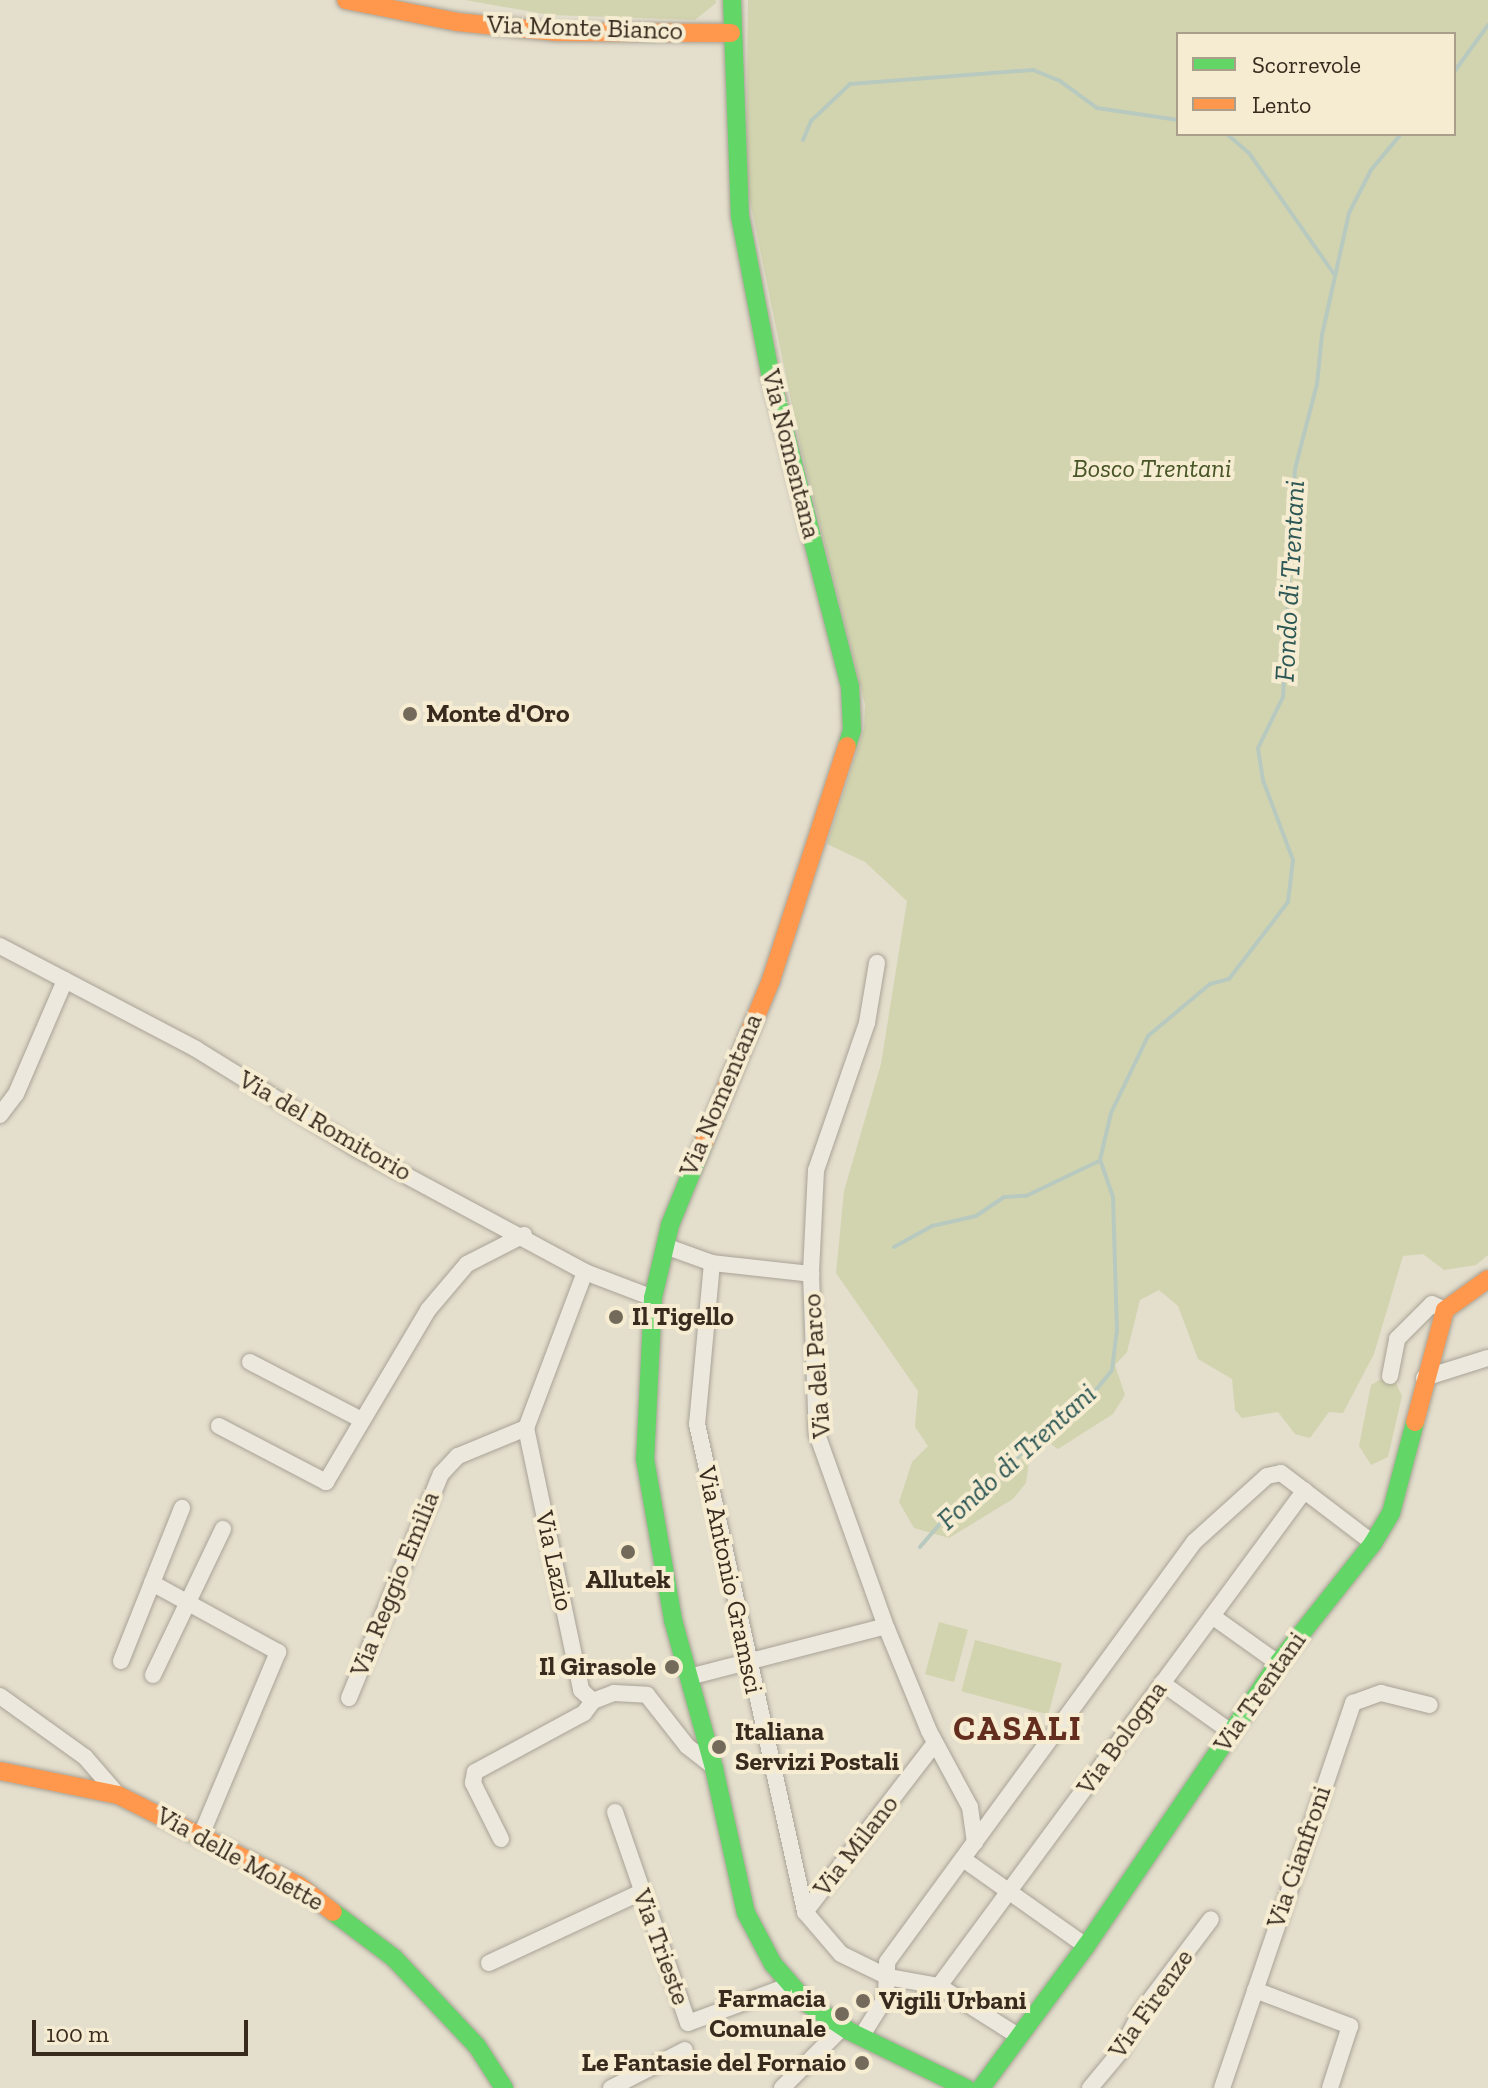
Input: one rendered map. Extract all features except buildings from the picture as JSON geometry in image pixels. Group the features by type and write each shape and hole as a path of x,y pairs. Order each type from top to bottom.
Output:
{"main road":[{"name":"Via Monte Bianco","path":"346,0 457,22 557,32 731,33"},
{"name":"Via Nomentana","path":"732,0 740,216 770,373 850,686 852,730 771,980 689,1169 665,1246 653,1298 645,1459 667,1593 714,1768 746,1913 773,1964 791,1985 843,2027 966,2088"},
{"path":"1445,1310 1488,1279"},
{"name":"Via Trentani","path":"981,2088 1086,1946 1278,1663 1373,1543 1391,1513 1424,1378 1445,1310"},
{"name":"Via delle Molette","path":"0,1771 118,1795 202,1833 298,1885 394,1958 477,2046 504,2088"}],"street":[{"name":"Via del Romitorio","path":"0,946 196,1049 357,1149 524,1235 585,1272 653,1298"},
{"name":"Via del Parco","path":"877,963 867,1023 816,1170 811,1274 817,1434 886,1626 935,1743 970,1807 975,1843"},
{"path":"0,1115 16,1094 65,980"},
{"path":"219,1426 326,1482 428,1310 467,1264 524,1235"},
{"path":"665,1246 712,1263 811,1274"},
{"name":"Via Antonio Gramsci","path":"712,1263 697,1424 747,1663 805,1912 841,1954 888,1977 939,1986"},
{"path":"526,1428 585,1272"},
{"path":"1390,1376 1397,1339 1432,1304 1445,1310"},
{"path":"1424,1378 1488,1358"},
{"path":"250,1362 362,1420"},
{"name":"Via Reggio Emilia","path":"349,1698 441,1474 458,1456 526,1428"},
{"name":"Via Lazio","path":"526,1428 581,1690 593,1701"},
{"path":"861,2037 886,1997 887,1962 1194,1542 1267,1476 1281,1473 1373,1543"},
{"name":"Via Bologna","path":"939,1986 1305,1490"},
{"path":"121,1661 182,1508"},
{"path":"153,1675 223,1529"},
{"path":"152,1583 273,1647 278,1655 202,1833"},
{"path":"1212,1616 1278,1663"},
{"path":"689,1677 886,1626"},
{"path":"1162,1683 1231,1732"},
{"path":"501,1839 473,1783 475,1772 584,1713 593,1701 614,1693 647,1695 687,1746 714,1768"},
{"name":"Via Cianfroni","path":"1222,2088 1353,1703 1381,1693 1430,1705"},
{"path":"0,1696 85,1757 118,1795"},
{"name":"Via Milano","path":"805,1912 935,1743"},
{"name":"Via Trieste","path":"615,1812 688,2023 791,1985"},
{"path":"963,1859 1086,1946"},
{"path":"489,1963 641,1892"},
{"name":"Via Firenze","path":"1090,2088 1120,2052 1141,2012 1211,1919"},
{"path":"939,1986 1018,2036"},
{"path":"1255,1990 1350,2026 1330,2088"},
{"path":"782,2088 843,2027"},
{"path":"611,2088 685,2050"}],"green space":[{"path":"465,0 716,0 716,3 695,20 550,15"},
{"name":"Bosco Trentani","path":"748,0 1488,0 1488,1255 1476,1265 1444,1270 1423,1254 1403,1256 1374,1354 1343,1413 1329,1412 1310,1438 1295,1434 1278,1412 1242,1418 1235,1410 1232,1379 1198,1359 1178,1306 1159,1290 1140,1300 1127,1352 1115,1365 1125,1395 1113,1414 1058,1449 1045,1440 1030,1454 1026,1483 1013,1499 949,1538 914,1528 899,1502 912,1462 928,1446 915,1427 918,1391 836,1273 844,1191 881,1064 907,901 865,862 827,844 864,729 865,704 801,449 746,181"},
{"path":"1383,1378 1395,1381 1402,1396 1388,1457 1371,1465 1359,1446 1371,1385"},
{"path":"939,1622 968,1630 954,1682 925,1674"},
{"path":"975,1640 1062,1663 1048,1714 961,1691"}],"waterway":[{"name":"Fondo di Trentani","path":"1456,69 1488,25"},
{"path":"803,140 811,121 850,84 1033,70 1060,81 1097,108 1176,120"},
{"path":"1229,136 1249,153 1334,274"},
{"name":"Fondo di Trentani","path":"920,1547 951,1511 988,1487 1054,1420 1087,1401 1112,1370 1117,1332 1113,1197 1100,1160 1111,1113 1148,1036 1210,984 1229,979 1288,902 1293,860 1263,780 1258,748 1283,697 1295,469 1317,384 1322,335 1349,213 1371,170 1399,136"},
{"path":"894,1247 932,1226 976,1216 1004,1197 1026,1196 1099,1161"}],"traffic: fast":[{"path":"732,0 740,216 770,373 850,686 852,730 847,746"},
{"path":"704,1142 670,1225 653,1298 645,1459 673,1620 714,1768 746,1913 773,1964 807,2003 849,2031 966,2088"},
{"path":"981,2088 1086,1946 1278,1663 1373,1543 1391,1513 1415,1422"},
{"path":"333,1912 394,1958 477,2046 504,2088"}],"traffic: slow":[{"path":"346,0 457,22 557,32 731,33"},
{"path":"704,1142 771,980 847,746"},
{"path":"1415,1422 1445,1310 1488,1279"},
{"path":"0,1771 118,1795 298,1885 333,1912"}],"place":[{"name":"Monte d'Oro","path":"410,714"},
{"name":"Il Tigello","path":"616,1317"},
{"name":"Allutek","path":"628,1552"},
{"name":"Il Girasole","path":"672,1667"},
{"name":"Italiana Servizi Postali","path":"719,1747"},
{"name":"Vigili Urbani","path":"863,2001"},
{"name":"Farmacia Comunale","path":"842,2014"},
{"name":"Le Fantasie del Fornaio","path":"862,2063"}],"district":[{"name":"CASALI","path":"1018,1729"}]}
